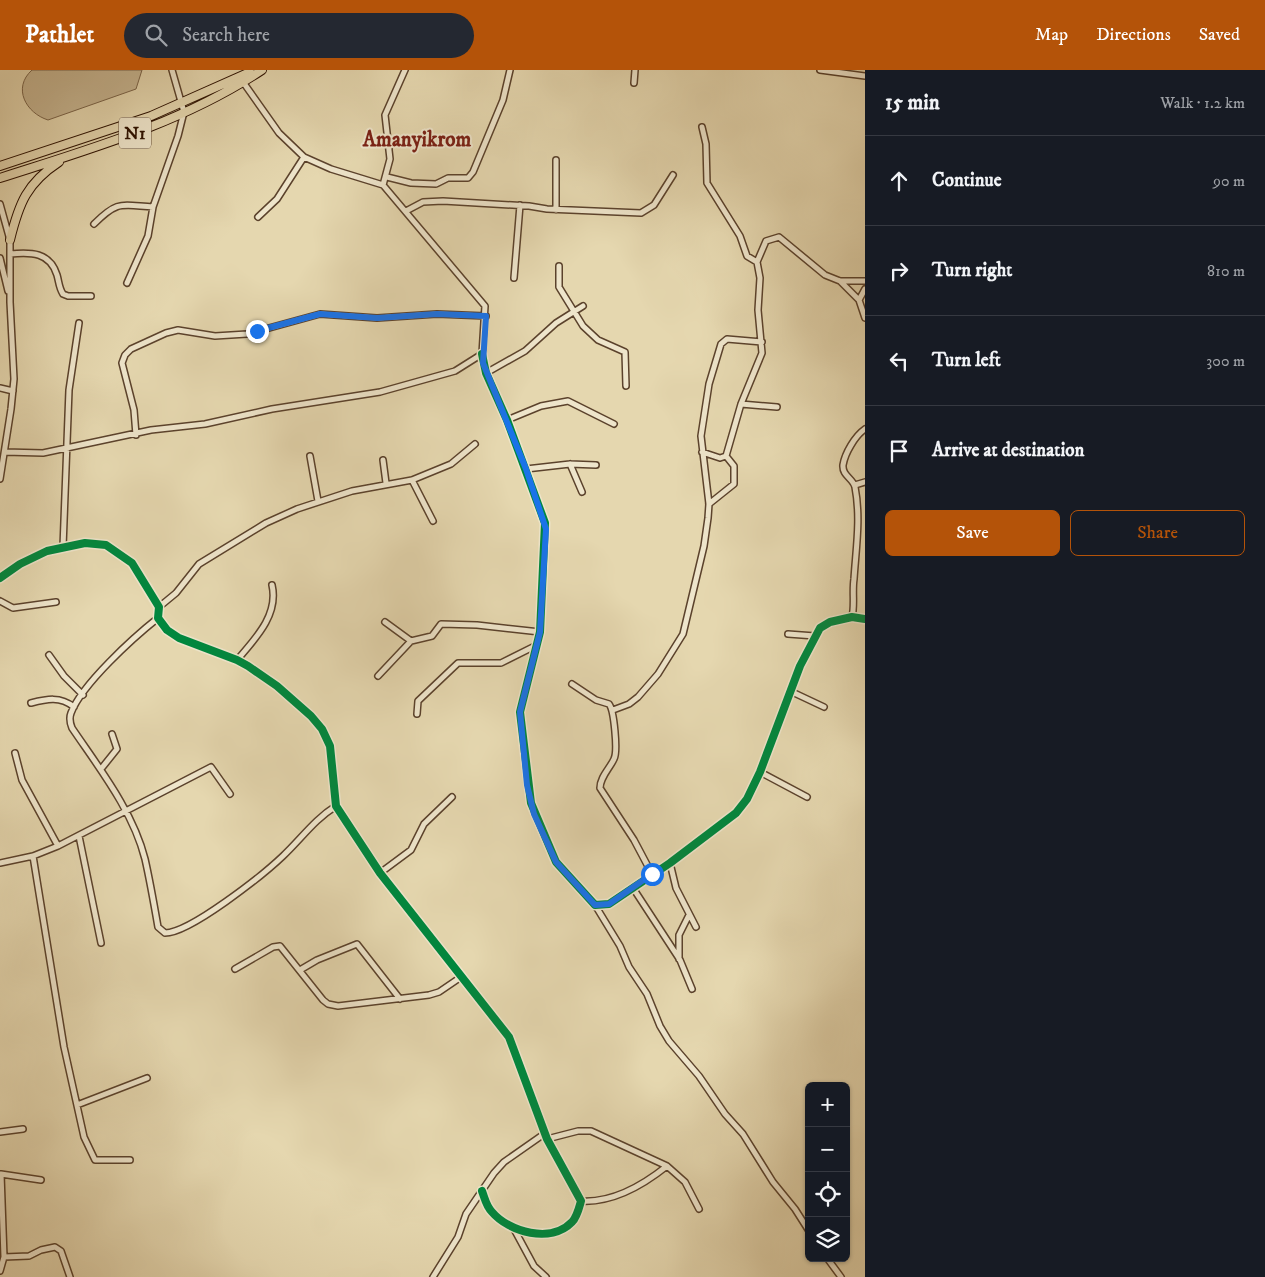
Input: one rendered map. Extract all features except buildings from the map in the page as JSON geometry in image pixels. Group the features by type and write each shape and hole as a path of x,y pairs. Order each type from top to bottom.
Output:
{"highway":[{"name":"N1","path":"0,166 97,136 183,104 254,70"},
{"name":"N1","path":"0,178 135,133 184,112 243,82 262,70"},
{"path":"10,240 20,207 31,185 68,156"}],"street":[{"path":"127,283 148,236 153,207 178,136 184,112 172,70"},
{"path":"383,185 387,177 390,159 385,115 405,70"},
{"path":"387,177 410,183 436,184 448,178 468,178 499,109 510,70"},
{"path":"634,83 635,70"},
{"path":"820,70 865,76"},
{"path":"243,82 278,133 304,157 331,169 383,185 485,306 486,316 482,354 486,373 526,469 546,529 540,632 520,712 530,804 556,862 595,905 620,946 629,967 647,994 660,1026 669,1041 743,1134 805,1225"},
{"path":"702,127 706,144 707,183 740,236 747,256 758,262"},
{"path":"258,217 277,199 304,157"},
{"path":"556,160 556,210"},
{"path":"406,210 426,202 520,205 556,210 643,212 654,205 673,175"},
{"path":"0,204 10,240 13,390 6,452 0,479"},
{"path":"94,224 112,207 119,205 153,207"},
{"path":"514,278 520,205"},
{"path":"726,456 741,404 762,353 758,310 760,278 758,262 766,241 779,237 825,275 840,281 865,281"},
{"path":"10,254 30,253 44,256 54,268 63,294 68,296 91,296"},
{"path":"0,258 10,302"},
{"path":"559,266 559,287 588,333 606,344 625,352 626,386"},
{"path":"840,281 859,300 865,318"},
{"path":"859,300 865,289"},
{"path":"486,373 525,351 556,323 583,306"},
{"path":"136,435 134,410 122,363 125,355 131,349 166,333 178,330 215,336 247,334 320,314 377,318 437,314 486,316"},
{"path":"63,547 69,390 79,323"},
{"path":"613,710 629,704 638,697 658,674 683,634 704,546 709,504 702,452 703,419 722,342 727,339 762,342"},
{"path":"6,452 29,454 66,449 136,435 151,430 206,424 272,409 380,392 455,371 482,354"},
{"path":"0,388 13,390"},
{"path":"507,420 541,406 568,402 614,424"},
{"path":"741,404 777,407"},
{"path":"852,618 858,548 856,531 858,508 855,485 844,473 843,466 851,446 859,433 865,430"},
{"path":"159,607 176,593 206,560 266,524 318,501 386,483 412,480 451,464 475,444"},
{"path":"702,452 720,458 726,456"},
{"path":"310,456 318,501"},
{"path":"709,504 734,484 734,466 726,456"},
{"path":"382,460 386,483"},
{"path":"526,469 570,464 596,464"},
{"path":"570,464 582,492"},
{"path":"412,480 433,521"},
{"path":"855,485 865,482"},
{"path":"0,578 32,557 63,547 98,542 115,550 132,563 159,607 158,618 162,627 179,638 236,660 277,686 322,729 331,752 336,806 380,873 461,977 489,1009 512,1043 546,1137 581,1201"},
{"path":"236,660 268,618 275,600 272,586"},
{"path":"0,601 13,608 56,602"},
{"path":"158,618 104,669 74,707 70,715 72,728 101,769 126,812 145,858 158,927 165,933 173,933 205,916 269,868 320,817 336,806"},
{"path":"595,905 609,904 670,863 736,813 760,772 790,691 815,636 824,624 852,618 865,619"},
{"path":"386,622 411,641"},
{"path":"378,676 411,641 428,638 444,623 540,632"},
{"path":"788,634 815,636"},
{"path":"417,714 418,701 458,663 501,663 537,645"},
{"path":"49,655 64,676 83,695"},
{"path":"572,684 596,700 609,704 613,710 616,755 602,779 600,788 634,840 652,874"},
{"path":"790,691 824,706"},
{"path":"31,703 48,698 66,701 74,707"},
{"path":"101,769 117,749 112,734"},
{"path":"15,753 22,780 58,846"},
{"path":"0,863 34,856 58,846 126,812 210,766 230,794"},
{"path":"760,772 807,797"},
{"path":"380,873 411,850 424,824 452,797"},
{"path":"79,836 102,943"},
{"path":"34,856 64,1047 84,1137 95,1160 130,1160"},
{"path":"670,863 674,882 696,926"},
{"path":"633,888 680,960 692,989"},
{"path":"680,960 679,936 689,915"},
{"path":"300,970 318,960 357,944 400,999"},
{"path":"235,969 277,946 284,950 323,1000 333,1006 434,994 461,977"},
{"path":"77,1105 147,1078"},
{"path":"0,1132 23,1128"},
{"path":"433,1277 458,1237 466,1214 494,1174 504,1162 546,1137 578,1131 591,1131 667,1166 685,1182 699,1209"},
{"path":"581,1201 600,1200 625,1193 667,1166"},
{"path":"0,1167 4,1257 0,1271"},
{"path":"1,1174 42,1180"},
{"path":"482,1191 492,1213 514,1229 538,1234 558,1231 572,1222 581,1201"},
{"path":"514,1229 534,1266 546,1277"},
{"path":"4,1257 29,1256 55,1246 61,1251 70,1277"},
{"path":"829,1262 841,1277"}],"shaded area":[{"path":"32,70 142,70 136,89 48,120 33,112 24,99 22,92 23,84"}],"cycle path":[{"path":"482,354 486,373 507,420 545,523 540,632 520,712 531,803 556,862 595,905 609,904 670,863 736,813 747,799 760,772 800,666 820,628 830,622 852,617 865,619"},
{"path":"0,578 20,564 47,551 85,543 106,545 132,563 159,607 158,618 167,630 179,638 248,666 277,686 311,716 322,729 330,746 336,806 380,873 509,1037 547,1139 581,1201 574,1220 563,1229 553,1233 530,1233 519,1230 499,1219 488,1207 482,1191"}],"district":[{"name":"Amanyikrom","path":"417,139"}],"route":[{"path":"257,331 313,314 377,318 437,314 486,316 482,354 483,363 526,469 545,523 546,534 540,632 520,712 521,739 530,804 556,862 595,905 604,906 609,904 652,874"}]}
